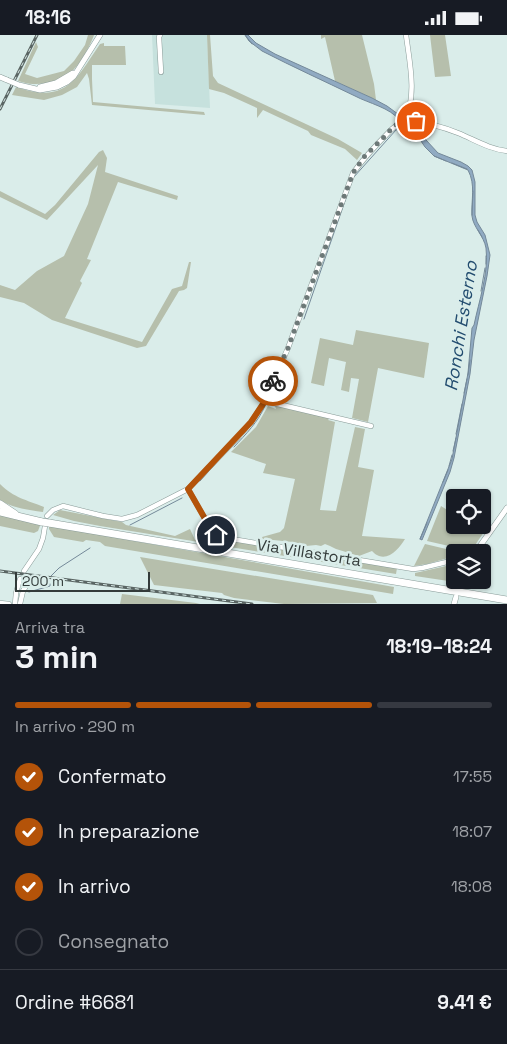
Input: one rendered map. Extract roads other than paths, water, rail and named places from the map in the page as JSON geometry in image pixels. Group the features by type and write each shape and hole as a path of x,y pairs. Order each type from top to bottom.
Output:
{"highway":[{"path":"0,504 22,517"},
{"path":"0,512 507,599"}],"street":[{"path":"0,77 19,85 40,90 57,87 74,76 100,35"},
{"path":"160,35 161,72"},
{"path":"24,571 39,549 46,521 53,510 63,506 122,519 137,515 188,489 251,422 265,401 288,348 353,173 364,157 393,127 404,119 412,95 406,35"},
{"path":"404,119 428,123 458,133 493,149 507,151"},
{"path":"265,401 371,426"},
{"name":"Via Villastorta","path":"188,489 212,531 220,537 412,569 446,562"},
{"path":"482,544 507,509"},
{"path":"15,604 20,579"},
{"path":"20,604 26,587"},
{"path":"454,604 456,597"},
{"path":"1,603 9,604"}],"waterway":[{"name":"Ronchi Esterno","path":"245,35 252,44"},
{"name":"Ronchi Esterno","path":"405,125 417,135"},
{"path":"304,319 353,178 396,130 406,126"},
{"name":"Ronchi Esterno","path":"430,152 434,156 446,161"},
{"name":"Ronchi Esterno","path":"452,163 467,169"},
{"name":"Ronchi Esterno","path":"472,215 473,191"},
{"name":"Ronchi Esterno","path":"478,230 482,237"},
{"name":"Ronchi Esterno","path":"486,256 486,264"},
{"name":"Ronchi Esterno","path":"481,291 485,268"},
{"name":"Ronchi Esterno","path":"468,375 470,360"},
{"name":"Ronchi Esterno","path":"464,393 467,379"},
{"name":"Ronchi Esterno","path":"456,434 462,404"},
{"path":"234,447 255,423 265,406"},
{"name":"Ronchi Esterno","path":"453,451 456,438"},
{"name":"Ronchi Esterno","path":"449,466 452,455"},
{"path":"200,481 217,462"},
{"name":"Ronchi Esterno","path":"443,482 448,470"},
{"path":"130,525 182,498"},
{"name":"Ronchi Esterno","path":"420,539 427,523"},
{"path":"51,576 59,568 90,548"},
{"path":"29,592 50,586 50,584"}],"railway":[{"path":"0,109 37,35"},
{"path":"0,571 252,604"}]}
